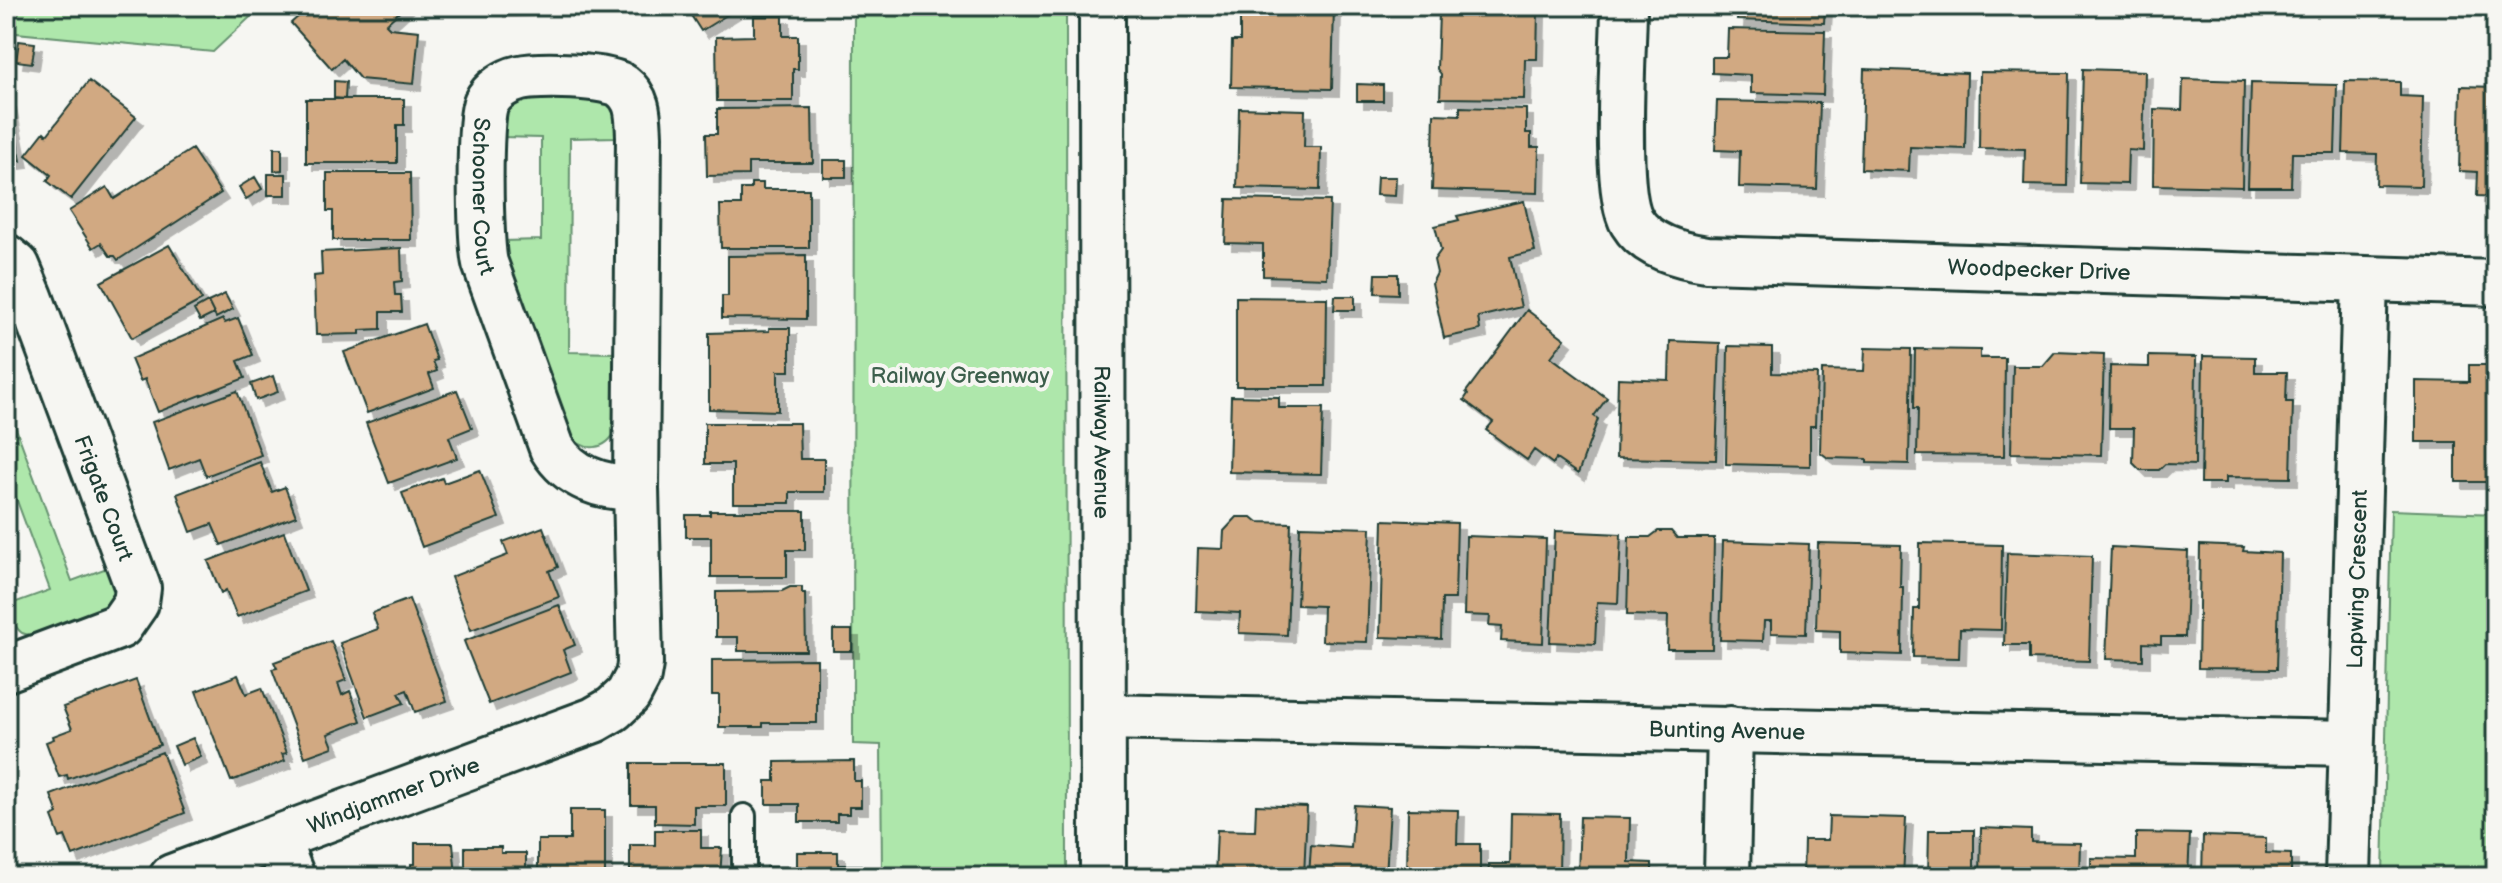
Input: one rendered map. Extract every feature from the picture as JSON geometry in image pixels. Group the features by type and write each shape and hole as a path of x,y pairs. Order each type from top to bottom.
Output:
{"street":[{"name":"Railway Avenue","path":"1102,6 1103,877"},
{"name":"Woodpecker Drive","path":"1624,6 1622,185 1632,222 1647,238 1666,249 1707,259 2496,283"},
{"name":"Schooner Court","path":"613,709 634,685 640,664 636,488 639,151 636,102 621,84 604,77 523,77 502,86 485,104 482,235 485,263 558,458 598,484 611,488 636,488"},
{"name":"Frigate Court","path":"6,257 17,266 30,297 138,588 136,603 120,626 6,669"},
{"name":"Lapwing Crescent","path":"2348,877 2365,280"},
{"name":"Windjammer Drive","path":"172,877 285,858 613,709"},
{"name":"Bunting Avenue","path":"1103,717 2351,743"},
{"path":"1727,877 1730,729"}],"lane":[{"path":"744,816 744,877"}],"green space":[{"path":"6,6 262,6 213,52 6,32"},
{"name":"Railway Greenway","path":"854,6 1066,6 1067,877 882,877 881,745 853,744"},
{"path":"520,97 597,97 615,111 617,137 570,138 569,352 616,353 616,430 601,446 582,445 570,435 503,249 503,241 541,240 541,138 502,137 504,112"},
{"path":"6,401 72,581 112,566 121,592 117,605 42,634 30,635 19,631 8,605 50,590 6,471"},
{"path":"2391,510 2496,514 2496,877 2383,877"}],"building":[{"path":"310,6 406,6 386,24 390,28 419,31 414,84 360,79 343,59 332,69 291,23"},
{"path":"497,6 525,6 525,9 497,10"},
{"path":"692,6 738,8 701,31 687,9"},
{"path":"1246,6 1334,6 1332,89 1231,87 1232,41 1240,41 1240,17"},
{"path":"1738,6 1825,6 1824,23 1737,20"},
{"path":"2496,6 2496,8 2445,7"},
{"path":"1448,10 1538,11 1537,59 1525,59 1524,99 1440,98 1441,74 1437,69 1439,13"},
{"path":"754,16 783,16 783,36 798,36 798,69 793,69 793,101 717,101 716,37 754,36"},
{"path":"1728,29 1825,31 1823,95 1751,93 1751,75 1712,73 1712,57 1727,57"},
{"path":"19,41 35,43 32,63 16,61"},
{"path":"1864,69 1967,73 1965,149 1910,147 1909,171 1861,169"},
{"path":"2083,69 2145,71 2143,151 2128,150 2127,184 2080,183"},
{"path":"1980,72 2069,73 2067,186 2024,185 2025,149 1979,148"},
{"path":"2183,79 2244,81 2242,187 2153,185 2154,109 2182,110"},
{"path":"89,81 136,117 71,199 47,181 51,175 26,155 44,132 47,135"},
{"path":"334,81 346,82 345,99 334,98"},
{"path":"2345,81 2400,82 2400,96 2423,97 2421,186 2376,185 2377,154 2343,153"},
{"path":"2251,83 2337,85 2335,153 2292,153 2291,187 2248,187"},
{"path":"1357,84 1383,85 1383,101 1357,101"},
{"path":"2461,86 2496,87 2496,197 2477,196 2478,172 2459,171"},
{"path":"306,99 404,99 404,125 397,125 397,163 306,163"},
{"path":"9,101 21,161 6,163 6,102"},
{"path":"1717,101 1820,103 1817,189 1739,187 1740,151 1715,150"},
{"path":"1460,107 1526,109 1526,133 1531,133 1531,147 1539,147 1538,193 1432,190 1434,114 1460,115"},
{"path":"812,108 813,163 748,163 748,175 707,176 706,134 717,134 717,109"},
{"path":"1239,108 1305,110 1304,147 1321,147 1320,190 1237,188"},
{"path":"274,148 282,148 282,170 274,171"},
{"path":"192,149 221,193 118,260 110,256 101,243 93,248 69,211 107,187 114,199"},
{"path":"823,160 846,160 846,177 823,177"},
{"path":"327,173 410,173 411,240 333,240 333,211 327,211"},
{"path":"268,174 286,174 286,195 268,195"},
{"path":"255,177 262,189 246,199 239,187"},
{"path":"1377,177 1396,177 1395,196 1376,195"},
{"path":"751,183 763,183 763,189 809,189 809,248 721,248 720,205 741,205 741,189 751,189"},
{"path":"1227,199 1330,201 1327,278 1263,276 1263,244 1225,243"},
{"path":"1524,201 1535,251 1510,257 1521,307 1478,317 1480,330 1444,338 1432,283 1437,273 1434,260 1441,250 1435,226 1459,220 1457,216"},
{"path":"169,245 202,300 132,338 101,282"},
{"path":"401,248 402,281 394,282 395,295 401,295 402,312 381,312 381,329 360,330 360,334 316,335 314,276 322,275 321,252"},
{"path":"806,255 806,319 722,318 722,296 728,296 728,256"},
{"path":"1376,274 1398,274 1398,294 1375,293"},
{"path":"225,294 233,309 216,318 208,302"},
{"path":"1335,296 1355,296 1355,310 1334,310"},
{"path":"1236,297 1327,298 1326,386 1236,386"},
{"path":"208,302 214,314 200,321 194,310"},
{"path":"1527,310 1565,339 1551,357 1607,398 1594,416 1598,419 1578,474 1556,459 1553,464 1534,450 1527,460 1486,430 1493,422 1464,400 1468,394 1466,392"},
{"path":"238,318 253,355 238,361 245,378 158,412 145,379 140,381 131,359 223,319 225,323"},
{"path":"424,324 437,360 433,361 437,371 429,374 434,388 367,413 344,352"},
{"path":"769,328 790,328 790,371 778,371 778,411 709,409 709,333 769,331"},
{"path":"1670,341 1720,343 1716,460 1616,458 1618,378 1669,380"},
{"path":"1728,346 1772,347 1772,373 1817,374 1815,426 1810,426 1810,466 1726,464"},
{"path":"1865,348 1911,349 1909,464 1828,458 1820,452 1822,370 1864,371"},
{"path":"1915,349 1980,350 1980,358 2005,358 2004,456 1917,455"},
{"path":"2055,352 2104,354 2101,455 2011,453 2013,366 2043,366"},
{"path":"2149,356 2196,357 2195,465 2165,464 2159,470 2140,470 2133,463 2134,428 2109,428 2110,366 2149,367"},
{"path":"2203,356 2255,357 2255,372 2287,372 2286,402 2293,402 2291,478 2226,477 2226,483 2201,483"},
{"path":"2469,365 2496,365 2496,482 2456,482 2456,442 2416,442 2416,381 2469,382"},
{"path":"273,376 278,392 256,400 251,384"},
{"path":"457,390 472,428 449,437 457,458 389,483 366,423"},
{"path":"237,391 261,455 206,476 199,458 169,470 152,422"},
{"path":"1231,396 1279,397 1279,408 1323,408 1321,474 1229,472"},
{"path":"705,423 799,423 800,459 824,459 824,492 790,492 790,503 733,503 733,464 705,464"},
{"path":"260,462 272,492 285,487 296,516 221,545 212,524 191,532 177,494"},
{"path":"480,470 499,518 422,547 402,493 442,478 444,483"},
{"path":"710,511 805,511 805,550 787,550 787,577 711,577 711,537 686,537 686,515 710,515"},
{"path":"1237,517 1252,517 1258,522 1291,523 1287,635 1239,633 1240,613 1196,611 1198,548 1223,549 1224,531"},
{"path":"1383,520 1457,523 1455,599 1442,599 1441,639 1380,637"},
{"path":"1300,526 1371,528 1367,642 1322,641 1323,606 1297,605"},
{"path":"543,527 558,567 549,571 559,597 471,630 451,577 508,555 503,542"},
{"path":"1555,531 1621,534 1618,603 1597,602 1595,644 1550,642"},
{"path":"1658,531 1671,531 1677,538 1714,538 1712,649 1667,649 1668,616 1627,615 1629,537 1650,537"},
{"path":"284,532 306,591 237,617 226,590 221,593 208,561"},
{"path":"1466,536 1546,539 1543,643 1501,641 1502,627 1489,626 1490,616 1464,615"},
{"path":"1723,541 1809,544 1806,634 1771,633 1771,621 1764,621 1763,641 1720,640"},
{"path":"1818,543 1901,545 1902,655 1840,653 1840,631 1816,630"},
{"path":"1920,543 2002,545 2001,630 1960,629 1959,658 1913,657 1914,609 1919,609"},
{"path":"2200,545 2280,553 2277,669 2198,668"},
{"path":"2111,547 2188,551 2185,637 2161,637 2161,644 2143,643 2143,660 2106,659"},
{"path":"2007,553 2092,556 2089,661 2029,659 2029,645 2004,645"},
{"path":"802,587 802,593 805,593 806,651 738,651 738,637 716,637 716,592 782,591"},
{"path":"409,599 447,701 415,712 407,690 399,693 404,703 367,717 340,643 378,629 372,613"},
{"path":"559,605 575,645 563,650 571,672 489,704 464,641"},
{"path":"833,630 852,630 852,651 833,651"},
{"path":"331,641 346,680 338,683 342,695 350,691 361,721 328,734 333,747 305,757 272,669 277,668 274,662"},
{"path":"817,659 817,723 719,727 719,695 712,695 712,660"},
{"path":"238,675 246,694 262,688 287,753 282,754 285,761 231,781 196,691"},
{"path":"136,680 160,745 68,779 67,775 59,777 46,742 72,729 63,707"},
{"path":"193,738 201,757 182,765 174,746"},
{"path":"162,752 185,813 73,856 65,836 60,838 52,817 58,814 51,795"},
{"path":"854,761 854,781 861,781 861,807 849,807 849,814 837,814 837,822 799,822 799,804 766,804 766,781 775,781 775,762"},
{"path":"631,763 726,763 726,806 694,806 694,824 655,823 655,805 631,805"},
{"path":"1256,805 1307,807 1304,877 1215,877 1217,830 1255,831"},
{"path":"1354,805 1390,807 1386,877 1309,877 1311,845 1351,848"},
{"path":"1408,809 1458,810 1457,844 1480,844 1480,877 1407,877"},
{"path":"570,810 605,810 605,877 538,877 538,840 570,840"},
{"path":"1511,813 1560,814 1559,877 1488,877 1489,864 1510,864"},
{"path":"1829,816 1906,818 1903,877 1803,877 1804,840 1828,840"},
{"path":"1580,817 1630,818 1629,862 1652,863 1652,877 1578,877"},
{"path":"1981,828 2031,830 2031,842 2080,843 2079,877 1980,877"},
{"path":"655,830 701,830 701,848 722,848 720,877 638,877 638,871 630,871 630,845 655,845"},
{"path":"1929,830 1974,830 1974,877 1928,877"},
{"path":"2136,833 2190,834 2188,877 2091,877 2091,858 2136,859"},
{"path":"2203,836 2266,838 2266,853 2291,854 2291,877 2202,877"},
{"path":"415,843 453,843 456,877 411,877 411,864 415,864"},
{"path":"465,847 501,847 501,853 526,853 526,877 465,877"},
{"path":"797,852 838,852 838,865 861,865 861,877 766,877 766,867 797,867"}]}
